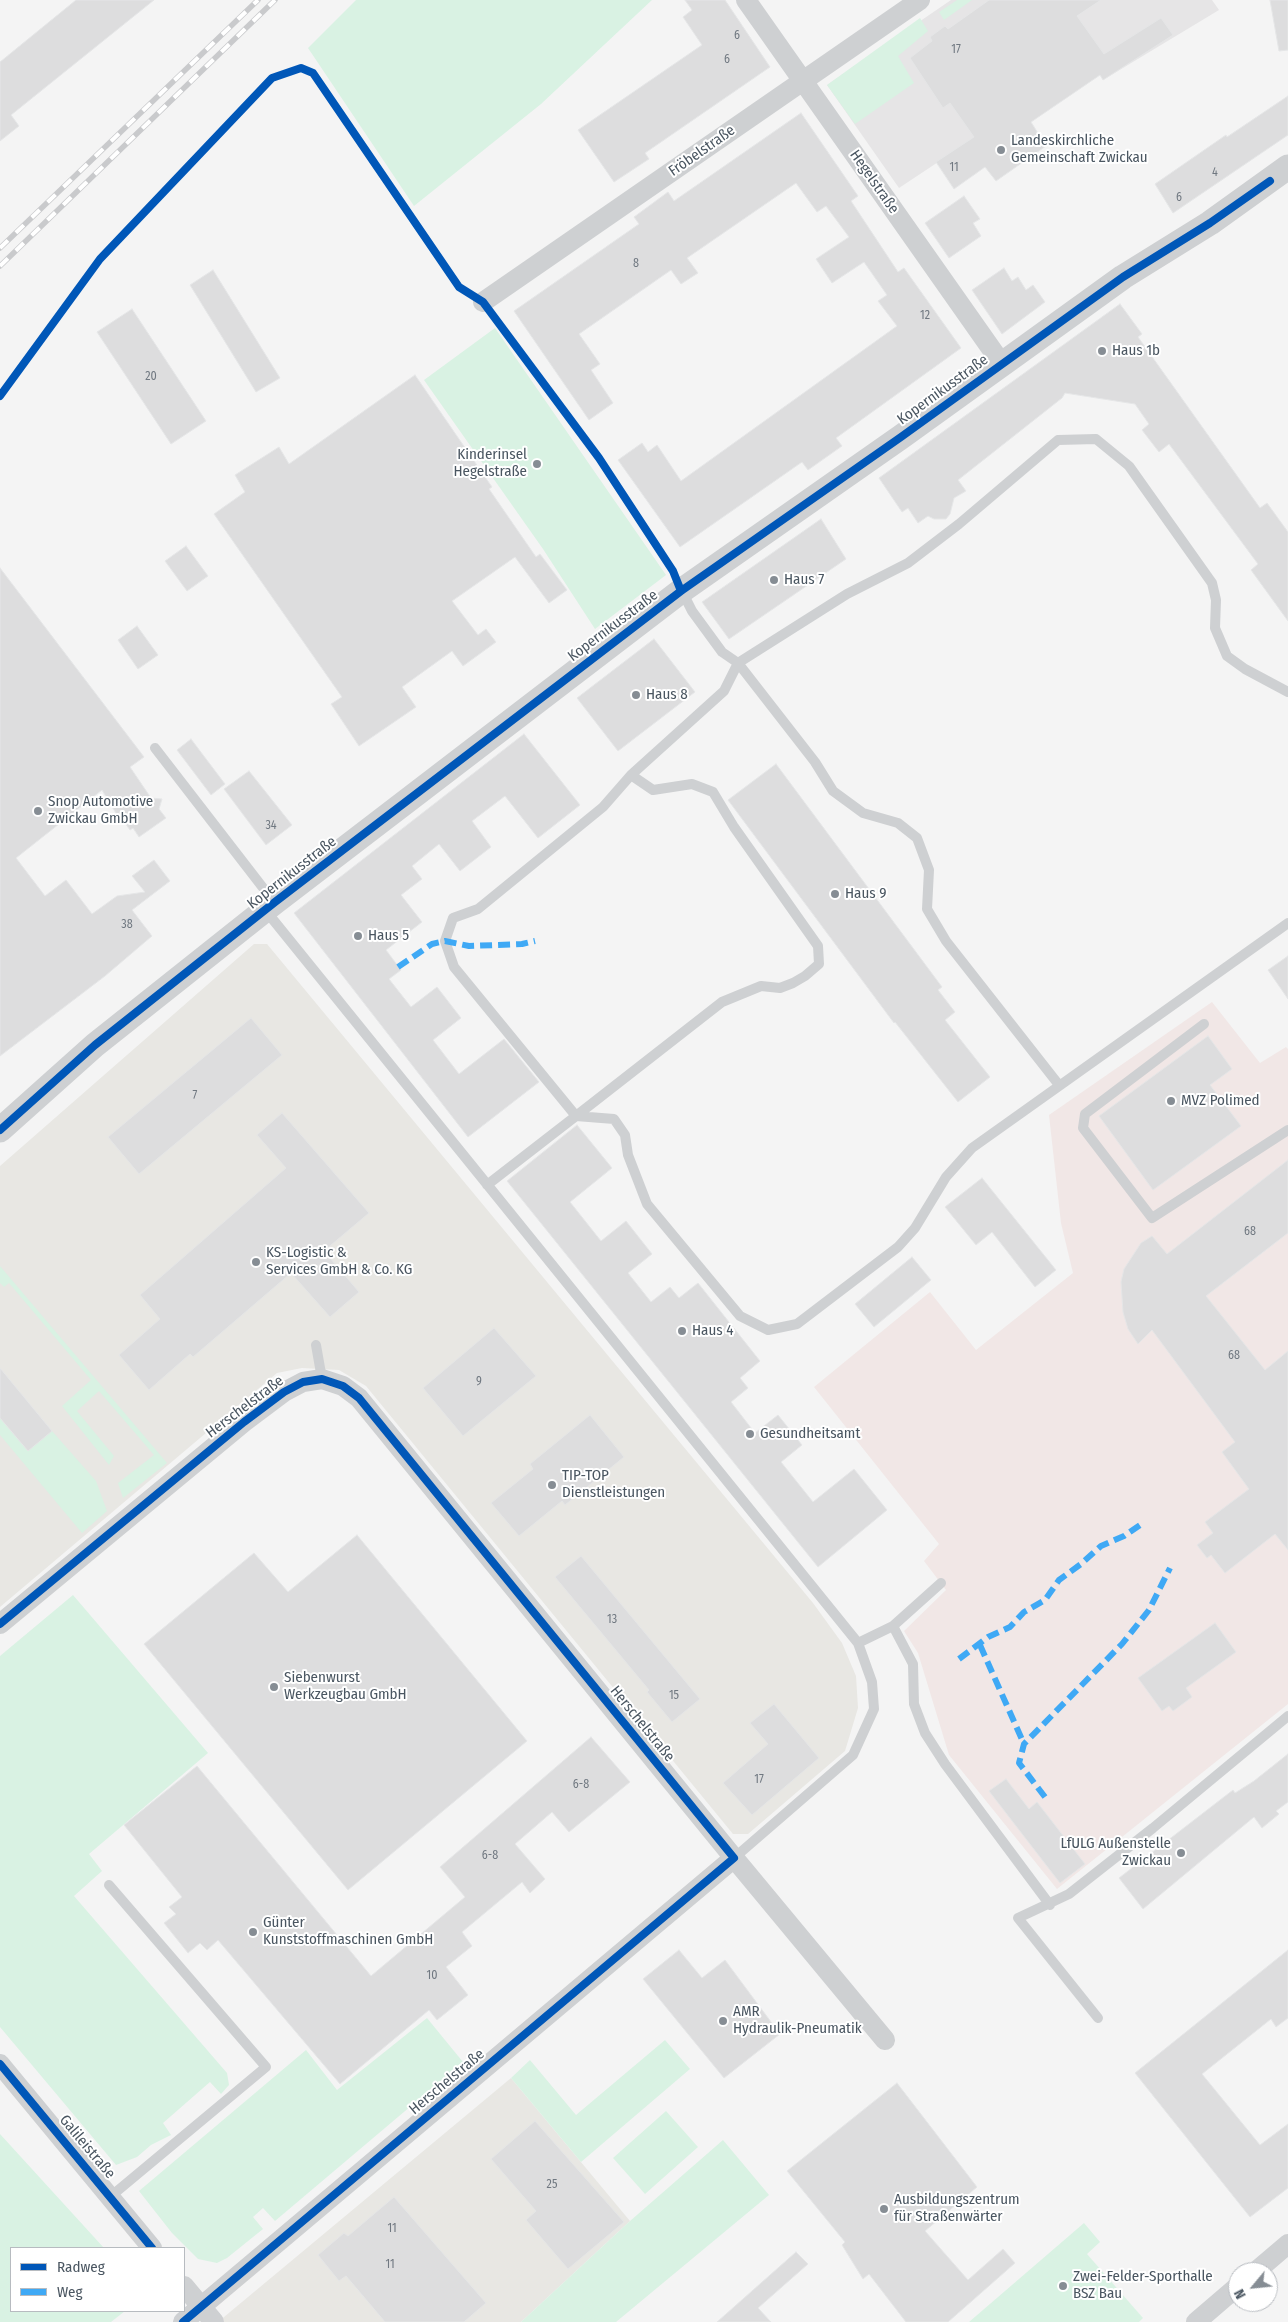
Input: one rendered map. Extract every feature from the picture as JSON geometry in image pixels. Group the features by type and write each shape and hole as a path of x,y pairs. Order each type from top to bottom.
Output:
{"street":[{"name":"Hegelstraße","path":"746,0 1002,364"},
{"name":"Fröbelstraße","path":"483,302 920,0"},
{"name":"Kopernikusstraße","path":"0,1130 95,1045 270,907 681,591 1123,277 1282,176"},
{"name":"Herschelstraße","path":"0,1624 244,1422 284,1392 303,1382 322,1379 343,1386 359,1398 885,2040"},
{"name":"Herschelstraße","path":"183,2322 734,1858"},
{"name":"Galileistraße","path":"0,2064 151,2247"},
{"path":"1267,2262 1288,2244"},
{"path":"185,2287 214,2322"},
{"path":"1196,2322 1228,2295"}],"lane":[{"path":"1288,692 1245,669 1227,656 1215,628 1216,600 1212,583 1129,466 1096,439 1058,440 959,524 908,563 847,594 738,663 724,691 631,775 603,807 531,868 478,909 453,918 445,941 454,967 576,1116 614,1119 625,1135 628,1155 647,1204 740,1316 768,1330 797,1324 898,1247 915,1228 946,1177 972,1148 1288,923"},
{"path":"681,591 692,611 722,652 738,663 815,762 833,791 863,813 898,823 917,838 929,870 927,909 946,941 1059,1086"},
{"path":"155,748 270,907 487,1185 858,1643 872,1682 874,1709 853,1755 734,1858"},
{"path":"487,1185 722,1002 761,986 780,988 793,983 819,964 818,946 734,827 713,792 692,784 653,790 631,775"},
{"path":"1204,1024 1085,1114 1083,1128 1152,1218 1288,1130"},
{"path":"316,1345 322,1379"},
{"path":"858,1643 893,1626 941,1583"},
{"path":"893,1626 913,1664 914,1704 926,1733 944,1764 1050,1905"},
{"path":"1098,2018 1018,1918 1050,1905 1069,1894 1153,1828 1288,1716"},
{"path":"109,1885 266,2067 110,2197"}],"shaded area":[{"path":"951,0 1212,0 1219,10 1103,80 1100,75 1031,122 1021,107 899,188 827,85"},
{"path":"254,944 267,944 813,1603 842,1643 856,1676 858,1708 845,1751 748,1834 733,1834 366,1386 339,1370 302,1368 277,1373 0,1607 0,1166"},
{"path":"1212,1002 1260,1063 1286,1047 1288,1049 1288,1704 1057,1889 949,1755 918,1653 904,1631 946,1590 924,1561 939,1544 814,1387 930,1292 976,1350 1073,1273 1061,1223 1049,1115"},
{"path":"511,2078 630,2221 521,2322 218,2322"}],"green space":[{"path":"356,0 652,0 541,104 414,206 308,48"},
{"path":"957,0 972,0 944,20 939,12"},
{"path":"920,18 928,31 898,56 914,83 855,124 827,85"},
{"name":"Kinderinsel Hegelstraße","path":"495,328 666,575 595,629 543,549 424,380"},
{"path":"0,1266 167,1463 123,1498 118,1483 154,1455 99,1391 77,1411 114,1456 109,1465 62,1406 91,1380 9,1283 4,1287 0,1283"},
{"path":"0,1418 28,1451 52,1431 96,1481 107,1511 82,1533 0,1435"},
{"path":"73,1595 208,1753 89,1854 102,1871 74,1896 227,2073 229,2085 221,2094 210,2082 163,2123 171,2135 151,2145 137,2157 116,2165 0,2027 0,1656"},
{"path":"427,2018 463,2062 275,2221 263,2208 253,2217 263,2229 227,2258 217,2263 198,2259 172,2233 139,2191 306,2050 337,2090"},
{"path":"665,2040 690,2069 581,2162 511,2078 530,2060 576,2115"},
{"path":"666,2111 698,2147 645,2194 613,2158"},
{"path":"0,2134 103,2247 10,2247 10,2312 124,2312 111,2322 0,2322"},
{"path":"723,2140 769,2195 616,2322 521,2322 630,2221"},
{"name":"Zwei-Felder-Sporthalle BSZ Bau","path":"1084,2223 1100,2242 1087,2254 1143,2318 1139,2322 969,2322"}],"building":[{"path":"76,0 154,0 11,115 19,126 0,141 0,62"},
{"path":"685,0 725,0 770,67 645,153 649,159 614,182 578,130 702,45 683,17 692,10"},
{"path":"989,0 1101,0 1077,16 1104,54 1161,18 1173,35 1103,80 1100,75 1031,122 1046,146 996,181 985,167 954,189 936,162 974,137 950,103 943,108 910,58 932,41 930,37 945,26 948,29"},
{"path":"1270,0 1288,0 1288,50 1279,51"},
{"path":"1288,96 1288,135 1173,213 1155,184 1226,135 1227,137"},
{"path":"801,113 858,196 851,201 898,272 904,268 961,348 836,438 842,446 808,470 802,462 680,547 618,460 642,443 648,452 657,445 681,481 897,326 878,301 887,295 864,262 832,283 816,259 849,237 826,206 817,212 796,183 687,258 698,273 681,284 671,270 579,334 600,364 591,370 613,403 589,420 514,311 639,224 634,217 668,192 674,201"},
{"path":"964,196 980,219 973,223 981,236 949,258 925,223"},
{"path":"1004,268 1012,281 1018,277 1026,290 1033,285 1045,302 1002,334 972,290"},
{"path":"213,270 280,378 256,392 190,285"},
{"path":"1120,304 1142,334 1138,337 1260,508 1267,503 1288,532 1288,621 1251,570 1258,564 1169,444 1159,452 1142,430 1149,424 1135,404 1065,393 1062,398 958,480 966,491 954,498 950,514 946,519 934,519 928,516 918,523 908,508 902,512 879,478"},
{"path":"132,309 206,421 171,444 97,332"},
{"path":"415,375 492,487 489,489 536,557 540,554 567,590 549,603 515,557 452,601 478,635 486,629 496,642 463,666 452,651 402,687 416,707 359,746 331,704 342,697 214,514 245,492 235,475 279,447 289,464"},
{"name":"Haus 7","path":"821,519 846,559 729,639 702,602"},
{"path":"186,546 208,576 187,591 165,561"},
{"name":"Snop Automotive Zwickau GmbH","path":"0,568 144,757 130,767 151,798 162,799 159,809 166,818 139,837 133,828 130,830 125,823 123,825 102,790 16,858 45,896 66,880 92,914 117,896 145,892 132,876 154,860 170,881 132,910 152,936 105,976 0,1056"},
{"path":"137,626 158,655 138,669 118,640"},
{"name":"Haus 8","path":"654,639 695,692 618,751 577,698"},
{"name":"Haus 5","path":"524,734 580,805 538,838 505,796 472,821 491,847 460,871 439,844 412,866 422,879 401,895 422,922 386,950 401,970 389,979 411,1007 437,987 461,1018 433,1040 459,1074 504,1039 539,1082 468,1137 294,913"},
{"path":"191,739 225,784 211,795 177,750"},
{"name":"Haus 9","path":"776,764 942,987 938,990 955,1012 945,1020 990,1077 958,1102 894,1023 728,800"},
{"path":"249,771 292,825 266,845 224,789"},
{"path":"1288,956 1288,999 1268,970"},
{"path":"251,1018 282,1055 139,1174 108,1137"},
{"name":"MVZ Polimed","path":"1208,1036 1232,1069 1210,1085 1241,1126 1153,1190 1099,1116"},
{"name":"KS-Logistic & Services GmbH & Co. KG","path":"282,1113 369,1213 324,1251 359,1292 330,1317 291,1273 193,1357 190,1354 149,1390 119,1355 160,1319 140,1295 286,1168 257,1135"},
{"name":"Haus 4","path":"577,1125 612,1168 570,1202 601,1241 626,1221 652,1254 628,1273 651,1302 670,1287 679,1298 698,1283 760,1361 740,1378 748,1388 731,1402 755,1433 778,1415 802,1445 781,1462 813,1502 854,1469 887,1510 818,1567 507,1181"},
{"path":"1288,1160 1288,1233 1206,1296 1265,1370 1288,1351 1288,1550 1275,1534 1225,1573 1211,1555 1207,1558 1197,1545 1213,1533 1205,1522 1249,1489 1222,1452 1235,1442 1152,1330 1138,1344 1128,1329 1123,1312 1121,1282 1124,1269 1141,1243 1152,1236 1167,1254"},
{"path":"982,1178 1056,1270 1035,1287 992,1232 976,1245 945,1207"},
{"path":"912,1257 931,1280 874,1327 855,1304"},
{"path":"494,1328 536,1376 463,1436 423,1388"},
{"path":"0,1368 52,1431 28,1451 0,1418"},
{"name":"TIP-TOP Dienstleistungen","path":"590,1415 624,1457 565,1505 562,1501 519,1536 491,1503 533,1469 530,1464"},
{"name":"Siebenwurst Werkzeugbau GmbH","path":"357,1535 527,1741 348,1890 144,1644 254,1553 288,1592"},
{"path":"581,1556 700,1699 672,1722 647,1692 649,1690 555,1577"},
{"path":"1215,1623 1236,1652 1186,1688 1192,1697 1173,1711 1169,1706 1162,1711 1138,1678"},
{"path":"774,1704 819,1758 752,1815 723,1783 768,1744 750,1723"},
{"name":"Günter Kunststoffmaschinen GmbH","path":"591,1737 630,1782 569,1832 552,1812 515,1844 545,1879 530,1893 522,1882 462,1932 472,1946 446,1967 468,1995 437,2020 429,2010 340,2084 218,1940 207,1950 200,1943 188,1953 164,1923 176,1914 169,1907 182,1897 124,1825 197,1766 371,1976 465,1897 440,1867"},
{"name":"LfULG Außenstelle Zwickau","path":"1288,1754 1288,1802 1276,1811 1279,1814 1262,1828 1254,1817 1143,1909 1119,1878 1233,1790 1235,1793 1254,1781"},
{"path":"1006,1779 1029,1809 1037,1802 1085,1864 1060,1883 989,1791"},
{"name":"AMR Hydraulik-Pneumatik","path":"679,1950 702,1978 725,1960 780,2034 724,2078 643,1979"},
{"path":"1288,1950 1288,2018 1276,2027 1271,2019 1202,2074 1260,2145 1288,2124 1288,2188 1250,2217 1135,2073"},
{"name":"Ausbildungszentrum für Straßenwärter","path":"897,2083 977,2187 925,2231 968,2280 1003,2249 1015,2263 948,2322 906,2322 869,2274 863,2279 842,2245 845,2242 787,2171"},
{"path":"535,2121 624,2222 568,2269 526,2220 536,2211 491,2159"},
{"path":"394,2197 486,2303 464,2322 385,2322 346,2276 339,2281 318,2255 344,2233 348,2236"},
{"path":"796,2252 808,2264 758,2308 771,2322 717,2322"}],"railway":[{"path":"0,248 258,0"},
{"path":"0,266 275,0"}],"marked path":[{"path":"398,967 432,944 445,941 469,946 522,944 535,941"},
{"path":"959,1659 988,1637 1010,1627 1024,1612 1045,1600 1059,1580 1101,1546 1124,1536 1140,1525"},
{"path":"1045,1797 1019,1763 1024,1744 1122,1644 1149,1610 1170,1568"},
{"path":"980,1645 1024,1744"}],"cycle path":[{"path":"0,396 100,259 272,78 301,68 313,73 459,287 483,302 599,458 673,571 681,591"},
{"path":"0,1130 95,1045 275,902 681,591 901,437 1123,277 1210,223 1270,181"},
{"path":"0,1624 244,1422 284,1392 303,1382 322,1379 343,1386 359,1398 734,1858 183,2322"},
{"path":"0,2064 151,2247"}],"place":[{"name":"Landeskirchliche Gemeinschaft Zwickau","path":"1001,150"},
{"name":"Haus 1b","path":"1102,351"},
{"name":"Kinderinsel Hegelstraße","path":"537,464"},
{"name":"Haus 7","path":"774,580"},
{"name":"Haus 8","path":"636,695"},
{"name":"Snop Automotive Zwickau GmbH","path":"38,811"},
{"name":"Haus 9","path":"835,894"},
{"name":"Haus 5","path":"358,936"},
{"name":"MVZ Polimed","path":"1171,1101"},
{"name":"KS-Logistic & Services GmbH & Co. KG","path":"256,1262"},
{"name":"Haus 4","path":"682,1331"},
{"name":"Gesundheitsamt","path":"750,1434"},
{"name":"TIP-TOP Dienstleistungen","path":"552,1485"},
{"name":"Siebenwurst Werkzeugbau GmbH","path":"274,1687"},
{"name":"LfULG Außenstelle Zwickau","path":"1181,1853"},
{"name":"Günter Kunststoffmaschinen GmbH","path":"253,1932"},
{"name":"AMR Hydraulik-Pneumatik","path":"723,2021"},
{"name":"Ausbildungszentrum für Straßenwärter","path":"884,2209"},
{"name":"Zwei-Felder-Sporthalle BSZ Bau","path":"1063,2286"}]}
